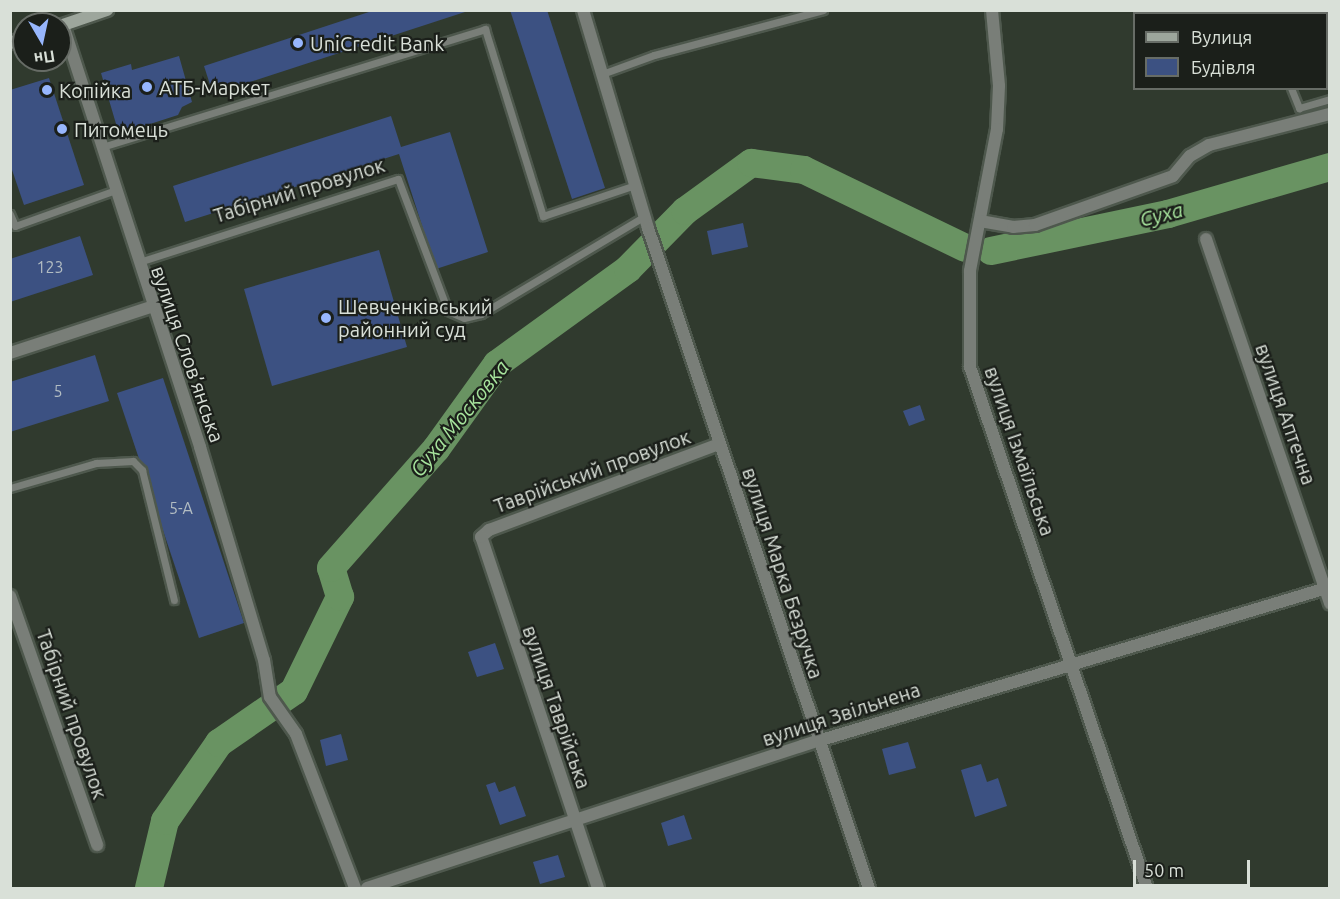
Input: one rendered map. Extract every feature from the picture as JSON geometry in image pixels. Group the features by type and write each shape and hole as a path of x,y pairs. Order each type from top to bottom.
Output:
{"street":[{"path":"72,22 107,10"},
{"path":"583,10 646,222"},
{"name":"вулиця Ізмаїльська","path":"992,10 999,86 997,129 970,271 970,367 1147,888"},
{"name":"вулиця Слов’янська","path":"72,60 151,307 203,459 264,660 270,697 296,734 355,888"},
{"path":"980,221 1013,227 1035,225 1173,176 1190,156 1209,145 1329,114"},
{"name":"вулиця Марка Безручка","path":"646,222 869,888"},
{"name":"вулиця Аптечна","path":"1206,239 1327,588 1329,603"},
{"path":"10,353 151,307"},
{"name":"Таврійський провулок","path":"481,537 489,530 719,444"},
{"name":"вулиця Таврійська","path":"481,537 598,888"},
{"name":"вулиця Звільнена","path":"367,888 576,822 818,741 1071,663 1327,588"},
{"name":"Табірний провулок","path":"10,596 97,845"}],"lane":[{"path":"602,74 654,55 822,10"},
{"path":"100,148 484,28 543,216 635,185"},
{"path":"1292,90 1303,121"},
{"path":"1299,108 1329,99"},
{"name":"Табірний провулок","path":"137,262 398,179 448,310 464,318 481,314 646,222"},
{"path":"10,214 15,226 113,191"},
{"path":"10,488 96,463 133,461 142,470 174,600"}],"building":[{"path":"375,10 468,11 213,94 204,66"},
{"path":"510,10 547,10 605,188 572,199"},
{"path":"1159,10 1193,10 1194,12 1160,12"},
{"path":"1328,24 1330,24 1330,57 1328,58"},
{"name":"АТБ-Маркет","path":"179,56 192,102 182,107 178,115 119,134 101,73 131,64 132,70"},
{"path":"49,78 84,185 24,205 10,164 10,90"},
{"path":"391,116 401,147 450,132 488,252 436,269 399,154 185,222 173,186"},
{"path":"743,223 748,247 712,255 707,231"},
{"path":"80,236 93,275 10,302 10,259"},
{"name":"Шевченківський районний суд","path":"379,250 407,347 272,386 244,289"},
{"path":"95,355 109,401 10,432 10,382"},
{"path":"163,378 244,623 199,638 117,393"},
{"path":"920,405 925,420 909,426 903,411"},
{"path":"495,643 504,669 477,677 468,652"},
{"path":"341,734 348,760 326,766 320,740"},
{"path":"908,742 916,768 889,775 882,749"},
{"path":"981,764 987,782 998,778 1007,806 975,817 961,770"},
{"path":"495,782 499,792 515,786 526,816 500,825 486,785"},
{"path":"684,815 692,839 668,846 661,823"},
{"path":"558,855 565,877 540,884 533,862"}],"waterway":[{"name":"Суха Московка","path":"149,888 165,821 219,743 294,691 340,597 331,568 436,449 497,364 628,269 685,211 751,163 804,170 965,248"},
{"name":"Суха","path":"991,251 1168,214 1330,167"}],"place":[{"name":"UniCredit Bank","path":"298,43"},
{"name":"АТБ-Маркет","path":"147,87"},
{"name":"Копійка","path":"47,90"},
{"name":"Питомець","path":"62,129"},
{"name":"Шевченківський районний суд","path":"326,318"}]}
